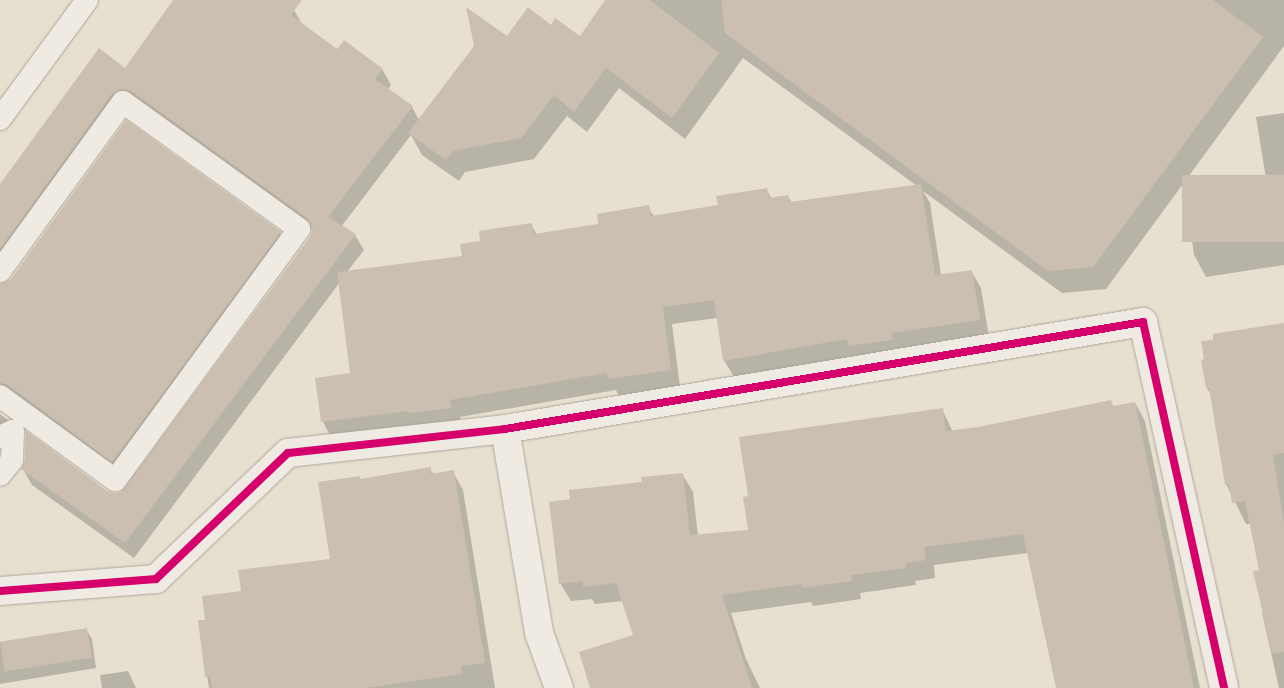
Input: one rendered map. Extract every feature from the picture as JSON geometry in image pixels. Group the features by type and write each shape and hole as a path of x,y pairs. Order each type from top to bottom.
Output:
{"street":[{"path":"0,591 156,579 288,453 505,429 1143,322 1224,688"},
{"path":"505,429 539,633 559,688"}],"lane":[{"path":"0,119 87,0"},
{"path":"0,271 123,102 298,229 115,480 13,427"},
{"path":"0,396 13,427 12,460 0,475"}],"building":[{"path":"173,0 302,0 291,15 337,49 344,40 383,69 375,79 413,106 328,217 356,234 125,543 21,469 25,460 26,431 107,491 121,492 310,237 312,230 307,218 131,91 124,89 112,94 0,249 0,184 99,48 125,68"},
{"path":"605,0 650,0 719,53 672,118 606,68 574,112 554,95 521,138 453,151 446,160 408,133 474,46 466,7 507,36 528,7 551,25 555,18 580,36"},
{"path":"721,0 1213,0 1263,37 1093,267 1048,271 725,33"},
{"path":"126,120 281,232 112,462 8,385 0,383 0,284 11,279"},
{"path":"1182,175 1284,175 1284,242 1182,242"},
{"path":"921,184 935,275 972,270 980,320 891,333 892,340 848,346 847,339 723,361 714,300 663,307 671,370 608,379 607,373 450,400 452,408 409,413 408,411 321,422 315,378 350,373 337,272 462,256 460,244 480,241 479,231 532,223 534,234 598,224 597,214 649,205 651,216 718,205 716,196 767,188 769,198 788,195 790,202"},
{"path":"1284,323 1284,453 1273,455 1284,523 1284,652 1272,654 1253,571 1259,570 1245,501 1232,503 1229,484 1225,485 1209,388 1206,388 1201,360 1204,359 1201,341 1213,340 1213,334"},
{"path":"1111,400 1113,406 1135,402 1194,688 1056,688 1023,534 924,547 926,560 906,563 906,568 851,575 852,581 802,588 801,584 722,595 752,688 590,688 579,652 633,635 616,583 583,587 583,581 559,584 549,502 570,499 569,490 642,482 641,477 683,473 690,535 748,530 743,497 748,496 739,437 943,408 946,431 978,427"},
{"path":"431,467 431,474 454,470 485,663 461,666 462,674 365,688 212,688 210,676 205,677 198,620 205,620 202,596 241,591 238,570 330,559 318,482 360,476 360,479"},
{"path":"87,628 92,658 5,671 0,642"}],"cycle path":[{"path":"0,591 156,579 288,453 505,429 1143,322 1224,688"}]}
